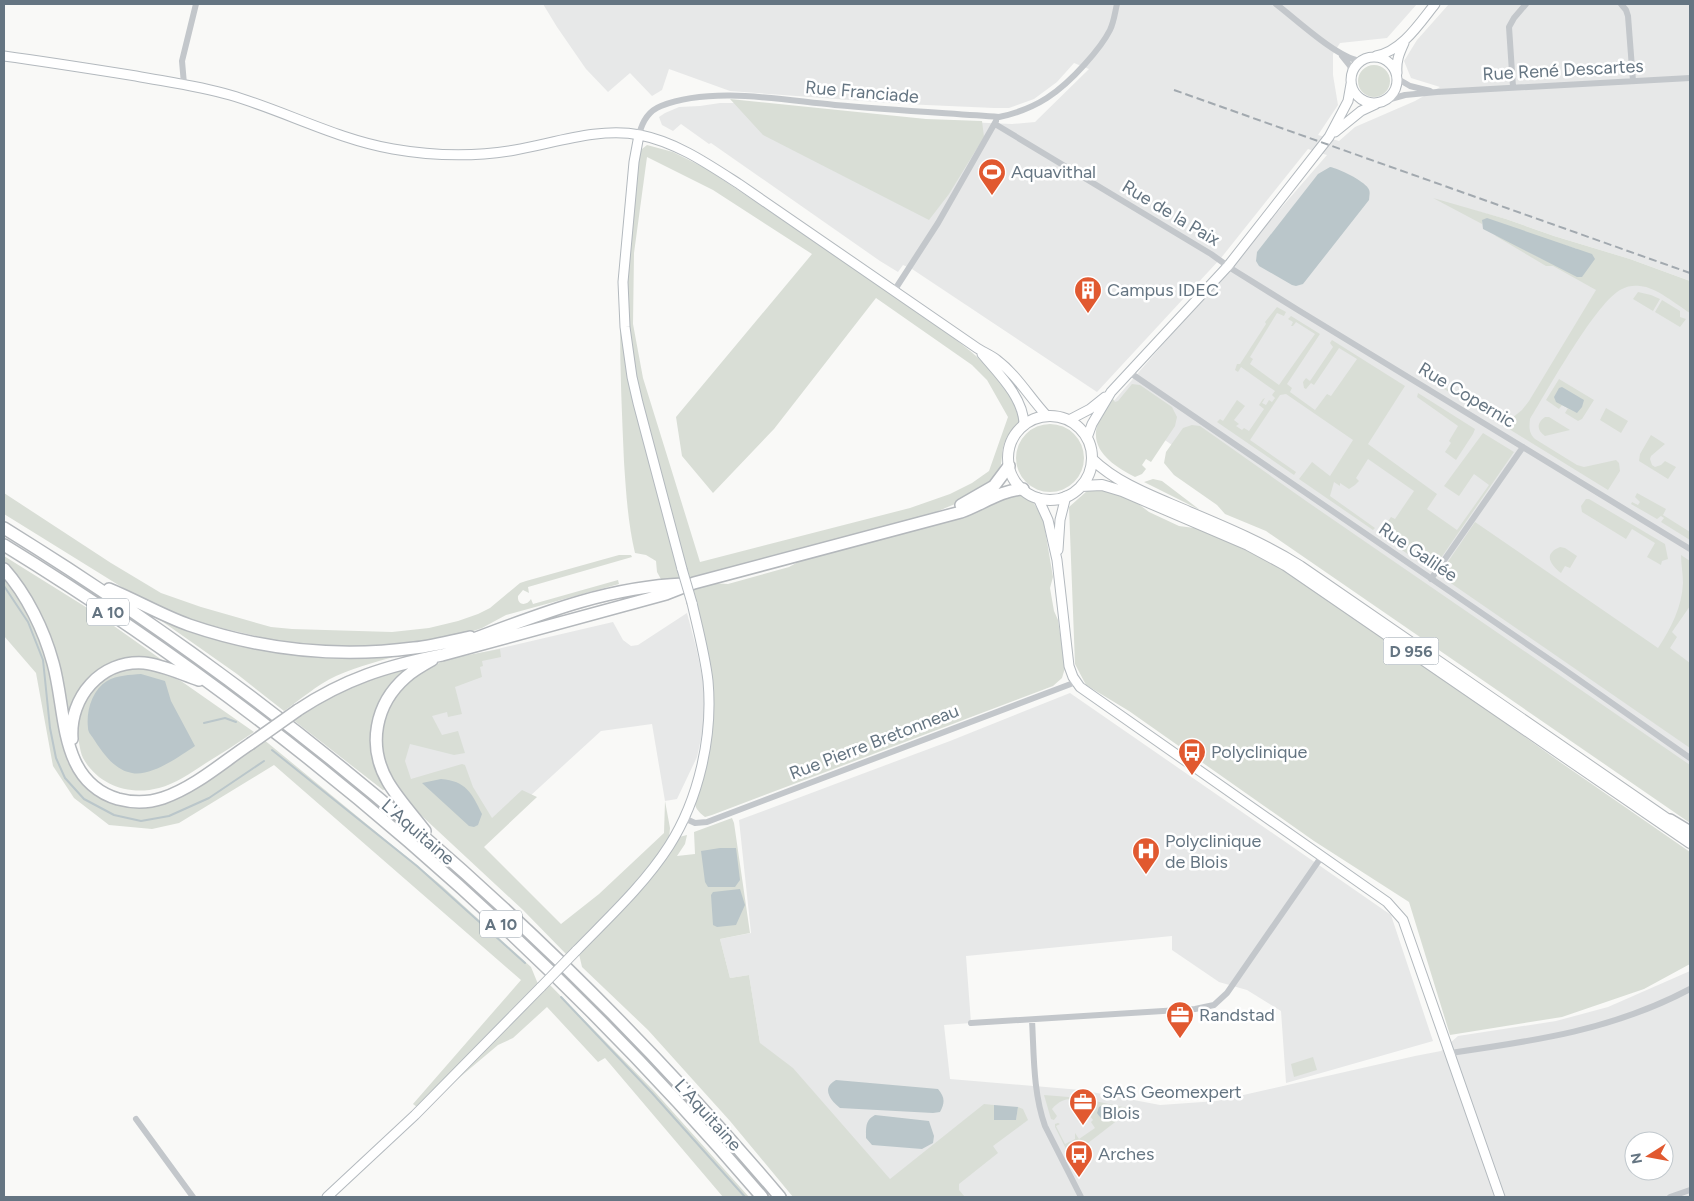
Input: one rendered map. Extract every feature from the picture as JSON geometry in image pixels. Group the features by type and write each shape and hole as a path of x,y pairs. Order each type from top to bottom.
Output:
{"highway":[{"path":"935,519 987,491 994,486 1010,466"},
{"path":"297,709 361,676 648,599 694,583 961,512 1010,491 1023,489"},
{"name":"L'Aquitaine","path":"4,528 166,634 264,706 344,769 440,850 525,927 624,1025 707,1113 780,1197"},
{"name":"L'Aquitaine","path":"4,545 112,615 210,684 277,734 421,852 502,926 621,1042 696,1122 762,1197"},
{"path":"4,569 30,608 46,642 59,688 70,749 81,773 95,788 108,795 134,802 153,801 186,787 334,684 360,672 464,643 535,616 617,591 694,583"},
{"path":"88,582 126,596 187,624 235,638 284,648 334,652 378,652 431,646 482,635"},
{"path":"440,850 388,782 379,763 376,740 379,717 393,691 412,673 442,655"},
{"path":"210,684 165,668 144,663 120,666 99,676 91,683 80,699 72,721 74,748 85,770 98,784 115,793 134,798 152,796 162,794 184,783 249,742"},
{"name":"D 956","path":"1670,820 1690,832"}],"main road":[{"path":"1058,416 1068,420 1082,431 1091,448 1092,458 1089,473 1081,486 1066,496 1047,499 1038,498 1023,489 1012,475 1009,455 1011,443 1016,433 1035,418 1058,416"},
{"name":"D 956","path":"1092,458 1126,484 1251,539 1300,566 1670,820 1690,836"},
{"name":"D 956","path":"1081,486 1102,485 1122,491 1242,543 1285,565 1690,843"}],"street":[{"path":"184,84 182,61 196,4"},
{"name":"Rue Franciade","path":"639,135 640,128 647,115 660,106 691,98 725,95 999,117 1021,111 1046,99 1066,84 1084,66 1111,28 1117,4"},
{"path":"1276,4 1339,53 1360,62"},
{"path":"1068,420 1090,409 1111,392 1228,266 1329,137 1348,102 1352,73 1355,66 1360,62 1385,55 1392,51 1407,37 1434,4"},
{"path":"1513,87 1509,27 1526,4"},
{"path":"1621,4 1628,16 1632,81"},
{"path":"1329,137 1361,111 1388,100 1396,90 1398,55 1407,37"},
{"path":"1339,53 1350,66 1352,73"},
{"path":"4,56 184,84 251,101 365,143 393,149 459,155 494,153 590,135 617,134 639,135 671,145 716,169 997,360 1008,370 1047,416"},
{"path":"1373,57 1380,58 1391,64 1397,77"},
{"name":"Rue René Descartes","path":"1397,77 1410,86 1437,92"},
{"name":"Rue René Descartes","path":"1388,100 1404,95 1437,92 1690,78"},
{"path":"1351,84 1357,96 1363,101 1376,104"},
{"path":"894,291 938,223 999,117"},
{"name":"Rue de la Paix","path":"995,124 1203,249 1228,266"},
{"path":"327,1197 415,1115 644,880 669,846 692,800 704,753 709,712 708,681 692,603 638,403 632,377 625,327 623,282 631,190 639,135"},
{"name":"Rue Copernic","path":"1228,266 1690,549"},
{"path":"977,348 1020,405 1024,425"},
{"name":"Rue Galilée","path":"1129,372 1562,668 1690,758"},
{"path":"1087,438 1092,424 1111,392"},
{"path":"1431,579 1523,447"},
{"path":"1057,560 1060,520 1066,496"},
{"path":"1038,498 1048,520 1057,560 1069,666 1076,682 1085,692 1387,902 1403,920 1500,1197"},
{"name":"Rue Pierre Bretonneau","path":"684,818 695,823 708,822 1076,682"},
{"path":"971,1023 1195,1009 1214,1005 1227,993 1322,856"},
{"path":"1450,1053 1532,1041 1602,1025 1649,1009 1690,989"},
{"path":"1032,1020 1039,1106 1045,1126 1081,1197"},
{"path":"136,1119 193,1197"},
{"path":"1670,1197 1690,1190"}],"shaded area":[{"path":"543,4 1417,4 1387,38 1340,43 1333,54 1333,75 1338,105 1318,135 1339,141 1355,127 1415,101 1440,87 1411,78 1404,61 1417,40 1449,4 1690,4 1690,281 1630,259 1469,209 1690,302 1690,803 1112,403 1327,155 1308,149 1221,258 1097,392 912,269 903,265 898,272 711,143 709,144 681,124 673,131 662,125 659,117 679,107 744,103 942,121 1012,124 1035,122 1089,69 1074,63 1057,82 1034,99 1009,108 904,104 730,91 669,69 662,90 652,96 630,73 608,92 586,69"},
{"path":"1374,65 1386,69 1390,81 1386,93 1374,97 1362,93 1358,81 1362,69"},
{"path":"730,99 926,119 982,121 984,137 949,194 929,220 763,135"},
{"path":"647,145 673,152 707,169 934,323 983,362 1010,394 1021,413 1018,424 1004,442 1000,468 989,484 972,496 936,512 707,575 688,578 638,393 629,336 630,327 627,321 625,293 639,156 642,149","holes":["647,157 713,190 812,254 676,417 682,456 713,493 774,429 876,298 972,365 987,380 1008,417 989,471 972,483 950,494 910,508 700,562 643,378 633,324 634,253"]},
{"path":"1330,167 1350,175 1366,185 1369,191 1369,200 1303,284 1292,285 1259,266 1256,261 1257,252 1318,174"},
{"path":"1433,198 1506,219 1630,259 1690,281 1690,313 1646,287 1628,286 1612,297 1599,310 1586,328 1530,419 1530,430 1535,439 1577,465 1584,467 1616,460 1619,463 1620,471 1608,490 1441,387 1441,385 1507,422 1522,410 1596,290 1553,266 1546,266 1494,235 1549,262 1577,249 1482,220 1482,224"},
{"path":"1487,218 1592,254 1595,259 1582,277 1577,277 1483,229 1482,220"},
{"path":"1638,292 1660,299 1653,311 1633,299"},
{"path":"1662,300 1680,311 1680,317 1686,319 1680,327 1655,312"},
{"path":"1277,307 1286,312 1284,316 1277,313 1250,357 1253,359 1250,364 1279,385 1315,334 1296,322 1291,326 1293,322 1288,319 1291,316 1320,334 1287,384 1292,388 1290,392 1315,410 1327,394 1331,396 1357,359 1339,348 1314,385 1311,383 1306,389 1304,388 1303,382 1306,378 1310,381 1333,347 1330,343 1332,340 1405,386 1368,444 1437,494 1427,509 1457,530 1489,485 1474,474 1459,496 1444,486 1483,433 1514,452 1432,571 1379,534 1391,517 1395,519 1414,491 1368,459 1356,478 1359,481 1355,485 1349,489 1340,483 1340,486 1334,482 1330,496 1375,528 1373,530 1299,479 1312,462 1330,476 1353,440 1286,394 1280,395 1250,440 1296,472 1294,475 1217,422 1220,419 1223,421 1237,400 1245,406 1234,420 1239,424 1236,426 1242,430 1244,428 1249,431 1264,409 1259,405 1263,399 1265,398 1262,403 1266,405 1269,400 1272,402 1275,398 1272,395 1275,391 1241,367 1238,372 1235,370 1237,364 1240,364 1266,324 1265,322"},
{"path":"621,325 681,579 662,581 657,572 656,561 646,555 635,553 629,519 624,462 620,360"},
{"path":"1559,379 1594,400 1582,419 1578,421 1565,413 1568,408 1562,405 1559,409 1546,400"},
{"path":"1132,384 1140,385 1172,407 1177,417 1175,426 1151,462 1146,459 1142,465 1146,469 1142,474 1135,477 1119,468 1105,456 1100,449 1096,433 1099,420 1104,411 1113,399 1115,402 1118,401"},
{"path":"1562,387 1584,400 1582,407 1577,413 1556,402 1554,397 1559,388"},
{"path":"1418,393 1475,429 1456,460 1445,452 1458,426 1417,397"},
{"path":"1606,408 1628,421 1621,433 1600,420"},
{"path":"1545,417 1549,417 1570,430 1545,436 1540,432 1539,424"},
{"path":"1050,424 1063,427 1074,434 1081,445 1084,458 1081,471 1074,482 1063,489 1050,492 1037,489 1026,482 1019,471 1016,458 1019,445 1026,434 1037,427"},
{"path":"1192,425 1200,426 1690,765 1690,823 1266,531 1225,514 1217,505 1174,475 1164,463 1166,452 1183,428"},
{"path":"1651,435 1665,444 1651,456 1652,465 1655,467 1665,461 1676,467 1668,479 1639,461 1640,454"},
{"path":"1153,479 1162,481 1200,510 1144,482"},
{"path":"1087,491 1104,491 1128,496 1149,512 1179,526 1202,529 1276,565 1391,641 1690,852 1690,964 1644,989 1562,1017 1450,1035 1409,902 1314,841 1129,711 1086,685 1075,664 1069,507"},
{"path":"4,493 111,563 161,593 201,607 271,627 392,632 429,628 478,614 490,608 520,583 619,555 631,555 632,557 528,587 529,593 523,590 518,599 523,604 531,599 533,604 618,580 619,584 506,615 482,628 459,636 379,647 290,644 200,623 133,594 4,514"},
{"path":"1637,493 1666,509 1663,515 1690,532 1690,540 1661,522 1664,518 1661,516 1657,519 1631,504 1632,502 1638,505 1640,502 1635,497"},
{"path":"1012,495 1022,495 1033,502 1043,518 1053,577 1050,588 1054,611 1058,620 1065,668 1062,678 1053,686 712,815 705,817 700,813 695,804 695,798 712,701 710,663 692,589 711,583 728,584 789,567 807,557"},
{"path":"1586,499 1665,544 1668,559 1662,561 1661,565 1647,557 1655,543 1632,529 1626,539 1582,512 1581,506"},
{"path":"1475,522 1658,648 1678,609 1683,583 1681,555 1690,561 1690,606 1672,632 1677,637 1670,648 1690,663 1690,748 1439,575"},
{"path":"1560,547 1577,556 1570,568 1565,566 1561,573 1551,563 1550,559 1551,553"},
{"path":"4,556 97,614 169,665 106,668 67,722 59,670 4,565"},
{"path":"4,575 28,612 43,645 55,692 61,737 68,763 84,783 110,802 139,806 161,802 263,739 442,886 531,967 538,984 417,1107 413,1104 521,980 274,765 179,823 152,829 109,825 74,798 53,766 36,673 4,636"},
{"path":"687,613 704,685 705,707 697,757 677,799 665,801 652,724 601,731 471,850 395,778 442,662 613,622 623,640 631,646 638,645"},
{"path":"156,617 256,646 407,653 362,666 336,676 284,711 237,674"},
{"path":"500,649 501,657 482,661 483,666 480,667 482,677 455,687 462,714 448,717 447,712 432,716 442,735 458,731 465,753 454,755 410,744 405,761 411,779 462,764 465,765 473,787 492,818 522,790 537,797 484,847 561,924 599,894 664,833 665,801 670,828 669,838 630,890 566,954 523,910 409,804 392,781 385,765 380,736 383,717 394,696 408,680 447,659"},
{"path":"415,665 379,705 386,789 383,790 292,719 342,688"},
{"path":"136,668 157,671 181,681 254,732 189,774 165,786 148,790 137,790 115,786 97,775 83,758 79,743 78,722 85,701 98,684 117,672"},
{"path":"141,674 165,681 171,701 195,746 156,769 148,772 132,773 114,764 100,749 88,729 88,715 94,695 107,681"},
{"path":"1070,693 1391,915 1433,1041 1286,1083 1281,1011 1247,990 1219,982 1172,950 1172,936 966,956 971,1023 944,1025 950,1079 1081,1090 1160,1105 1217,1101 1441,1051 1458,1036 1556,1021 1608,1007 1690,971 1690,1197 811,1197 760,1043 749,975 730,978 720,939 751,933 739,820 950,741"},
{"path":"441,779 457,782 467,789 482,814 478,825 474,827 469,826 422,783"},
{"path":"732,818 750,933 720,939 730,978 749,975 760,1043 793,1068 890,1179 984,1104 994,1105 994,1119 1016,1120 1018,1107 1023,1109 1028,1120 993,1146 998,1153 959,1184 959,1190 965,1197 793,1197 730,1121 648,1030 582,967 579,954 679,837 687,835 685,844 677,856 695,854 694,832"},
{"path":"736,848 740,880 735,887 708,887 705,882 701,851"},
{"path":"740,889 745,905 736,925 717,927 713,925 711,895 713,892"},
{"path":"549,984 655,1092 749,1197 723,1197 605,1058 598,1062 547,1007 513,1038 498,1045 441,1093"},
{"path":"1313,1057 1317,1070 1294,1077 1291,1064"},
{"path":"836,1080 938,1089 944,1100 943,1106 940,1112 933,1113 840,1108 830,1098 828,1090 831,1083"},
{"path":"1044,1095 1081,1098 1132,1109 1070,1157 1055,1124 1060,1124 1056,1126 1065,1144 1075,1139 1075,1133 1079,1139 1095,1128 1090,1116 1093,1112 1094,1103 1076,1099 1061,1101 1052,1109 1057,1116 1054,1120 1051,1119"},
{"path":"994,1105 1018,1107 1016,1120 994,1120"},
{"path":"1103,1105 1117,1108 1117,1116 1108,1121 1102,1119 1097,1113 1099,1107"},
{"path":"875,1115 929,1121 934,1136 933,1143 922,1149 872,1145 866,1138 866,1128 869,1119"}],"waterway":[{"path":"4,586 28,622 43,660 50,728 56,758 65,778 84,799 114,815 141,821 169,816 209,798 264,761"},
{"path":"204,723 225,718 236,722"},
{"path":"272,750 417,866 525,963"},
{"path":"561,997 652,1093 745,1197"}],"railway":[{"path":"1174,90 1690,273"}],"place":[{"name":"Aquavithal","path":"992,196"},
{"name":"Campus IDEC","path":"1088,314"},
{"name":"Polyclinique","path":"1192,776"},
{"name":"Polyclinique de Blois","path":"1146,875"},
{"name":"Randstad","path":"1180,1039"},
{"name":"SAS Geomexpert Blois","path":"1083,1126"},
{"name":"Arches","path":"1079,1178"}]}
